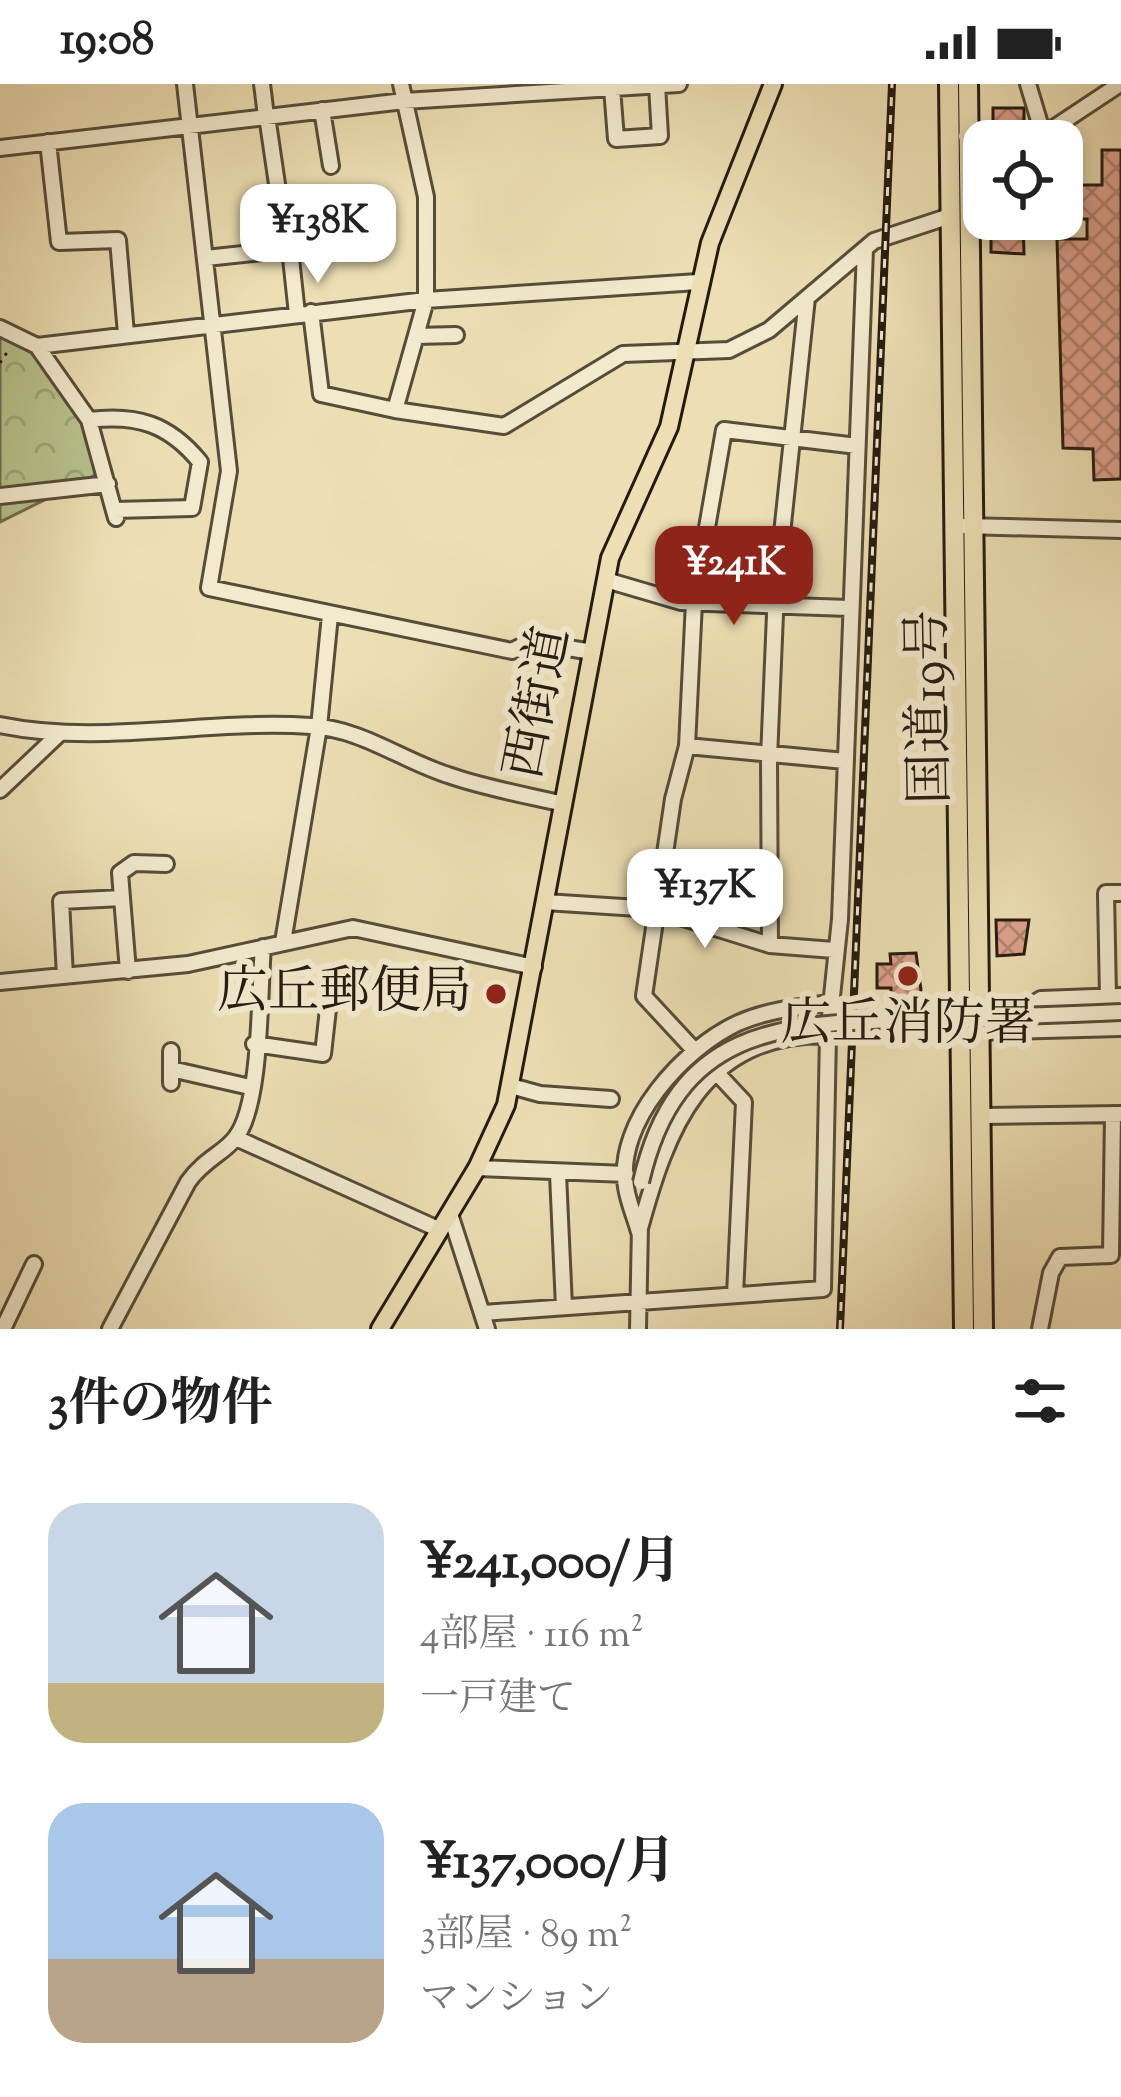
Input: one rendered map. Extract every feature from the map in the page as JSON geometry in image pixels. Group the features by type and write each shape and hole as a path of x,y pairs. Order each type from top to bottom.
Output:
{"highway":[{"name":"国道19号","path":"949,84 947,217 963,526 970,1032 964,1329"},
{"name":"国道19号","path":"967,120 968,84"},
{"name":"国道19号","path":"963,526 974,240"},
{"name":"国道19号","path":"970,1032 982,1116 983,1329"}],"main road":[{"name":"西街道","path":"380,1329 477,1168 511,1086 610,558 662,445 698,282 773,84"}],"street":[{"path":"185,84 229,471 209,588 512,651 530,642 593,652"},
{"path":"262,84 282,218"},
{"path":"394,410 426,300 426,196 401,84"},
{"path":"0,148 509,89 679,84"},
{"path":"1028,84 1039,120"},
{"path":"1066,120 1120,84"},
{"path":"609,87 616,139 660,136 657,85"},
{"path":"322,110 331,166"},
{"path":"48,142 59,242 118,240 125,334"},
{"path":"206,258 290,249 321,394 394,410 505,425 623,354 686,353 750,342 892,232 947,217"},
{"path":"236,1138 444,1221 485,1321 564,1307 823,1289 828,1035 845,761 866,249"},
{"path":"37,346 426,300 698,282"},
{"path":"770,944 769,758 776,605 807,298"},
{"path":"0,328 37,346 89,420 115,514 192,508 200,462 166,428 128,415 89,420"},
{"path":"416,336 456,334"},
{"path":"695,1051 644,996 654,909 687,746 694,602 724,430 792,442 857,446"},
{"path":"0,496 107,484"},
{"path":"963,526 1121,530"},
{"path":"606,580 694,602 849,608"},
{"path":"283,942 319,727 330,614"},
{"path":"0,725 58,735 319,727 376,741 449,776 564,804"},
{"path":"0,790 58,735"},
{"path":"687,746 769,758 845,761"},
{"path":"128,971 120,873 134,862 166,864"},
{"path":"1034,1030 1033,1004 1041,999 1114,997 1106,893 1121,893"},
{"path":"65,976 61,902 122,898"},
{"path":"545,902 654,909 770,944 834,950"},
{"path":"0,982 128,971 353,928 534,968"},
{"path":"110,1329 188,1182 203,1160 236,1138 250,1087 263,947"},
{"path":"639,1232 626,1174 648,1108 695,1051 748,1019 830,1003"},
{"path":"254,1044 323,1054 328,1009"},
{"path":"638,1329 641,1182 658,1124 687,1082 719,1054 767,1030 836,1022 1121,1012"},
{"path":"970,1032 1121,1028"},
{"path":"639,1232 673,1126 716,1072 781,1039 828,1035"},
{"path":"171,1051 171,1076 250,1087"},
{"path":"716,1072 744,1102 734,1295"},
{"path":"511,1086 540,1094 611,1099"},
{"path":"982,1116 1117,1114 1111,1255 1060,1257 1051,1273 1040,1329"},
{"path":"477,1168 626,1174"},
{"path":"558,1174 564,1307"},
{"path":"3,1329 34,1264"}],"path":[{"path":"0,363 14,341"}],"green space":[{"path":"0,335 58,372 81,406 103,471 0,522"}],"building":[{"path":"993,108 1024,108 1024,120 993,120"},
{"path":"1102,150 1121,150 1121,479 1094,480 1093,449 1063,448 1057,240 1087,239 1087,219 1083,219 1083,185 1102,185"},
{"path":"991,240 1024,240 1024,254 991,252"},
{"path":"996,920 1029,920 1024,954 997,956"},
{"path":"916,953 921,990 916,998 891,998 891,988 877,988 877,964 891,964 890,954"}],"railway":[{"path":"840,1329 892,84"}],"place":[{"name":"広丘消防署","path":"908,976"},
{"name":"広丘郵便局","path":"496,994"}]}
